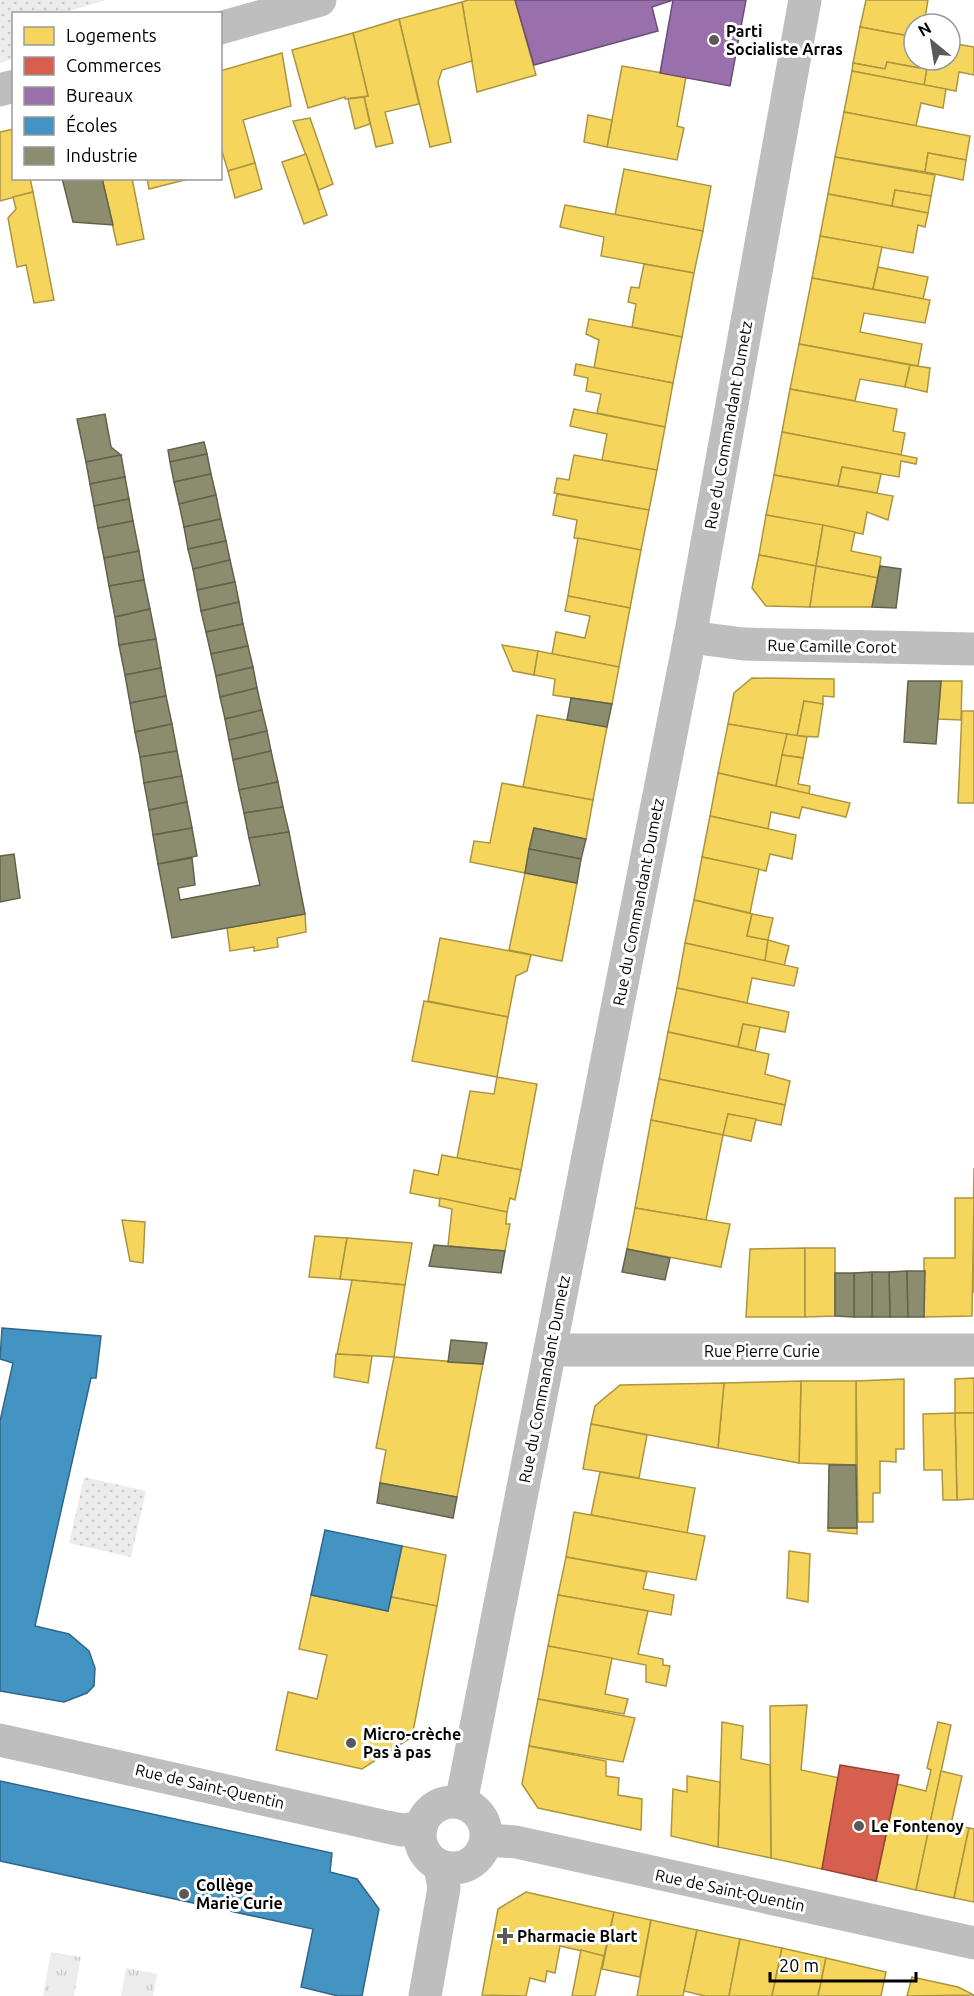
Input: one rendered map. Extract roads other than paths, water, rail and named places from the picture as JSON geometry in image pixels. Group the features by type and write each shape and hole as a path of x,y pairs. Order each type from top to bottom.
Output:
{"street":[{"path":"222,27 320,0"},
{"name":"Rue du Commandant Dumetz","path":"461,1803 690,637 805,0"},
{"name":"Rue Camille Corot","path":"690,637 743,644 974,649"},
{"name":"Rue Pierre Curie","path":"550,1350 974,1350"},
{"name":"Rue de Saint-Quentin","path":"0,1740 387,1827 402,1830 421,1828"},
{"path":"448,1802 461,1803 472,1808 481,1817 486,1840 482,1852 472,1862 453,1869 440,1866 424,1851 421,1828 426,1816 436,1807 448,1802"},
{"name":"Rue de Saint-Quentin","path":"486,1840 516,1842 974,1943"},
{"path":"425,1996 444,1888 440,1866"}],"place":[{"name":"Parti Socialiste Arras","path":"714,40"},
{"name":"Micro-crèche Pas à pas","path":"351,1743"},
{"name":"Le Fontenoy","path":"859,1826"},
{"name":"Collège Marie Curie","path":"184,1894"},
{"name":"Pharmacie Blart","path":"505,1936"}]}
